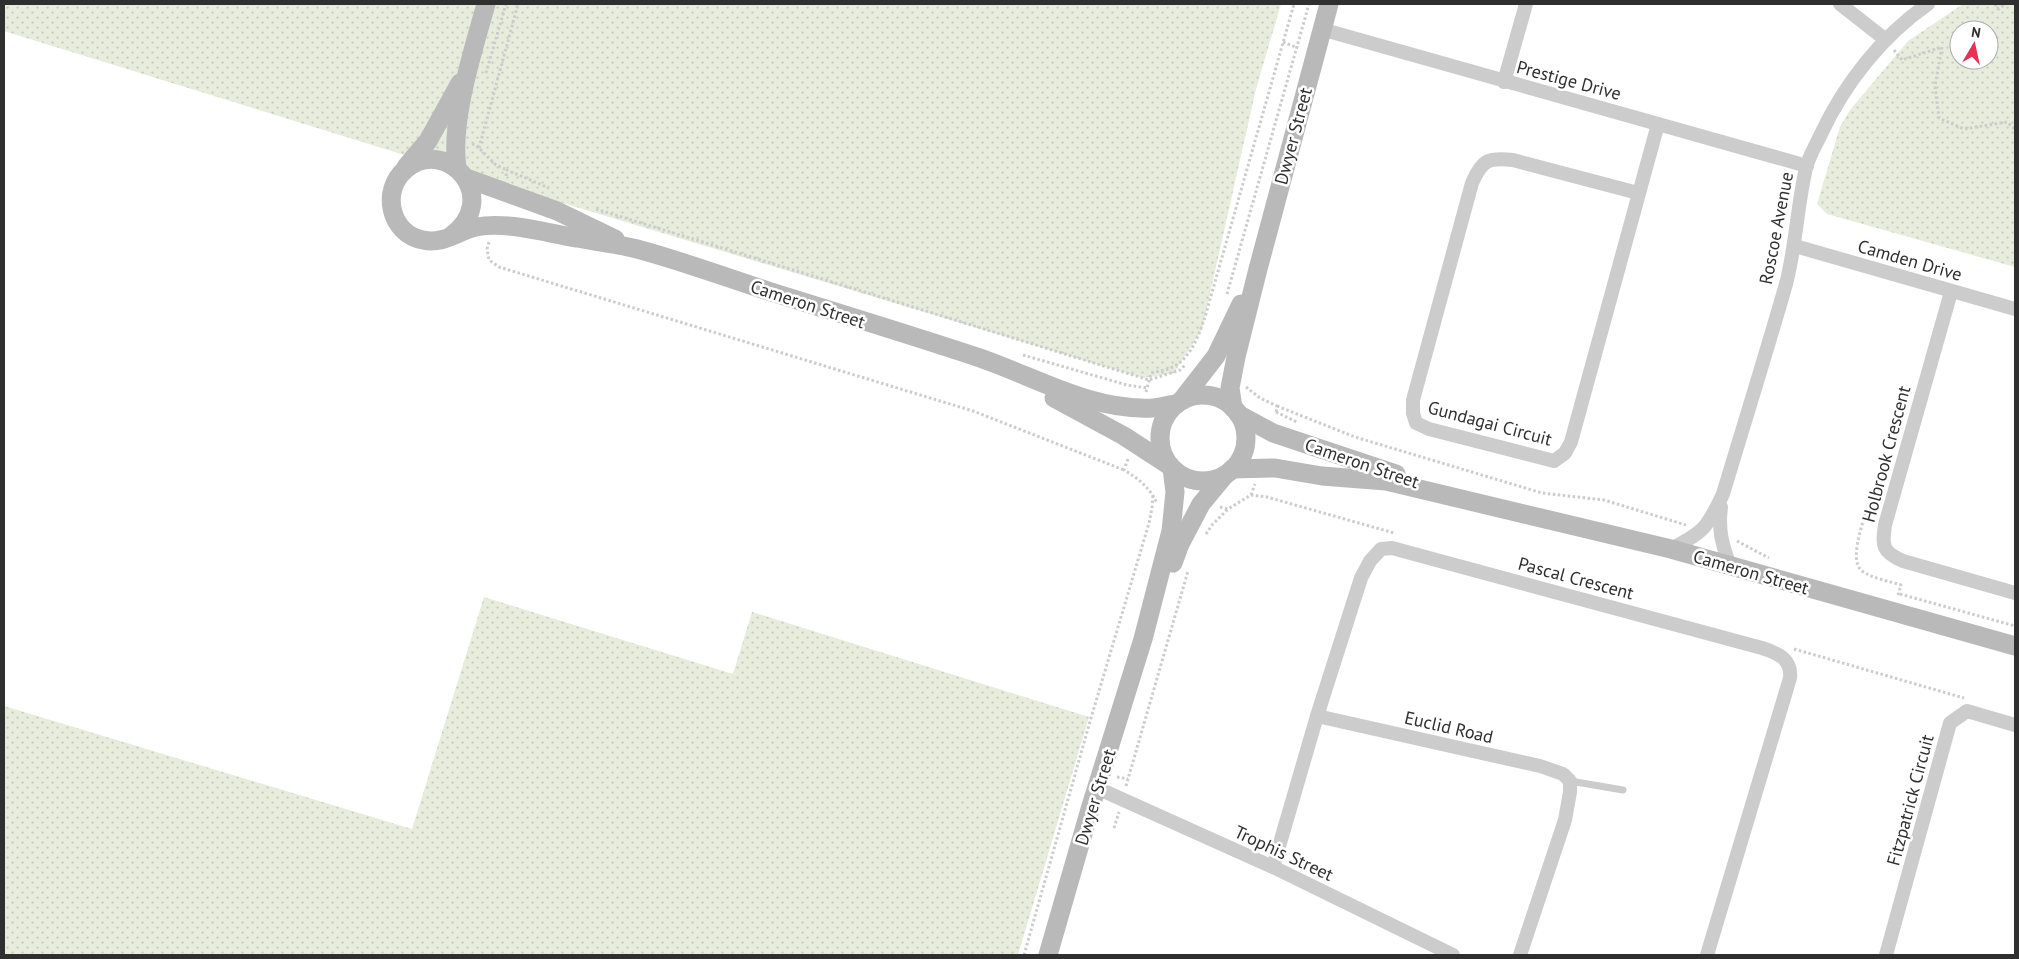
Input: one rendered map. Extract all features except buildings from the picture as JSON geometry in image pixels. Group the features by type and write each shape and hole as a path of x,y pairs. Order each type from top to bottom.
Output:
{"street":[{"path":"468,69 428,141 401,174 392,190 391,203 394,216 400,227 410,236 423,240 437,241 450,237 461,229 469,218 472,205 472,191 462,173 454,143 468,69 486,4"},
{"name":"Dwyer Street","path":"1236,411 1230,388 1258,269 1329,4"},
{"path":"1504,82 1526,4"},
{"path":"1840,4 1886,40"},
{"name":"Roscoe Avenue","path":"1723,494 1786,283 1795,246 1807,166 1832,111 1853,78 1895,29 1928,4"},
{"name":"Prestige Drive","path":"1321,29 1807,166"},
{"name":"Gundagai Circuit","path":"1638,193 1512,160 1493,158 1483,163 1472,184 1413,400 1413,413 1416,423 1429,429 1554,461 1565,453 1571,442 1658,124"},
{"path":"401,174 406,168 418,162 432,160 445,162 462,173"},
{"name":"Cameron Street","path":"462,173 556,211 636,249"},
{"name":"Cameron Street","path":"450,237 476,227 506,226 636,249 980,358 1078,396 1110,405 1153,408 1179,403"},
{"name":"Camden Drive","path":"1795,246 2015,309"},
{"name":"Dwyer Street","path":"1179,403 1216,356 1258,269"},
{"name":"Holbrook Crescent","path":"1951,292 1885,525 1882,543 1889,555 1903,561 2015,593"},
{"name":"Cameron Street","path":"980,358 1115,431 1171,467"},
{"path":"1202,395 1219,399 1236,411 1244,425 1246,437 1240,460 1229,472 1212,480 1198,481 1184,477 1171,467 1160,445 1160,433 1166,417 1179,403 1191,397 1202,395"},
{"name":"Cameron Street","path":"1236,411 1273,432 1517,514"},
{"name":"Dwyer Street","path":"1048,955 1143,639 1171,529 1175,492 1171,467"},
{"name":"Cameron Street","path":"1229,472 1275,468 1322,476 1386,481 1517,514 1671,549 1983,637 2015,648"},
{"name":"Dwyer Street","path":"1143,639 1180,544 1201,504 1229,472"},
{"path":"1671,549 1698,535 1712,519 1723,494"},
{"path":"1723,494 1720,536 1730,566"},
{"name":"Pascal Crescent","path":"1273,867 1317,716 1361,578 1370,561 1381,549 1392,548 1762,648 1777,653 1786,660 1790,666 1790,678 1707,955"},
{"name":"Fitzpatrick Circuit","path":"1886,955 1950,723 1967,711 2015,725"},
{"name":"Euclid Road","path":"1317,716 1540,766 1563,774 1570,781"},
{"path":"1520,955 1565,820 1570,781"},
{"name":"Trophis Street","path":"1097,788 1273,867 1452,955"}],"lane":[{"name":"Euclid Road","path":"1570,781 1623,790"}],"path":[{"path":"484,81 506,4"},
{"path":"479,148 518,4"},
{"path":"1149,380 1151,373 1172,368 1184,358 1196,341 1205,317 1294,4"},
{"path":"1227,297 1309,4"},
{"path":"1995,4 1998,9 2006,4"},
{"path":"1886,40 1902,60 1942,47 1935,86 1939,118 1964,129 2007,122 2015,129"},
{"path":"1283,42 1297,47"},
{"path":"472,144 473,138"},
{"path":"502,190 507,170 552,190"},
{"path":"587,205 673,234 1149,380 1180,370 1190,361"},
{"path":"493,227 487,249 489,260 499,267 973,411 1124,470"},
{"path":"1277,406 1355,437 1542,493 1604,500 1702,530"},
{"path":"1024,955 1090,718 1149,523 1153,494"},
{"path":"1202,540 1212,525 1228,508"},
{"path":"1720,536 1741,543 1777,560"},
{"path":"1114,828 1191,564"},
{"path":"1889,591 2015,626"}],"green space":[{"path":"4,4 1281,4 1256,89 1202,329 1174,373 1143,378 440,166 4,31"},
{"path":"1963,4 2015,4 2015,267 1827,214 1817,204 1840,127 1850,110 1908,41"},
{"path":"484,597 733,674 752,612 1089,717 1018,955 4,955 4,706 412,829"}]}
